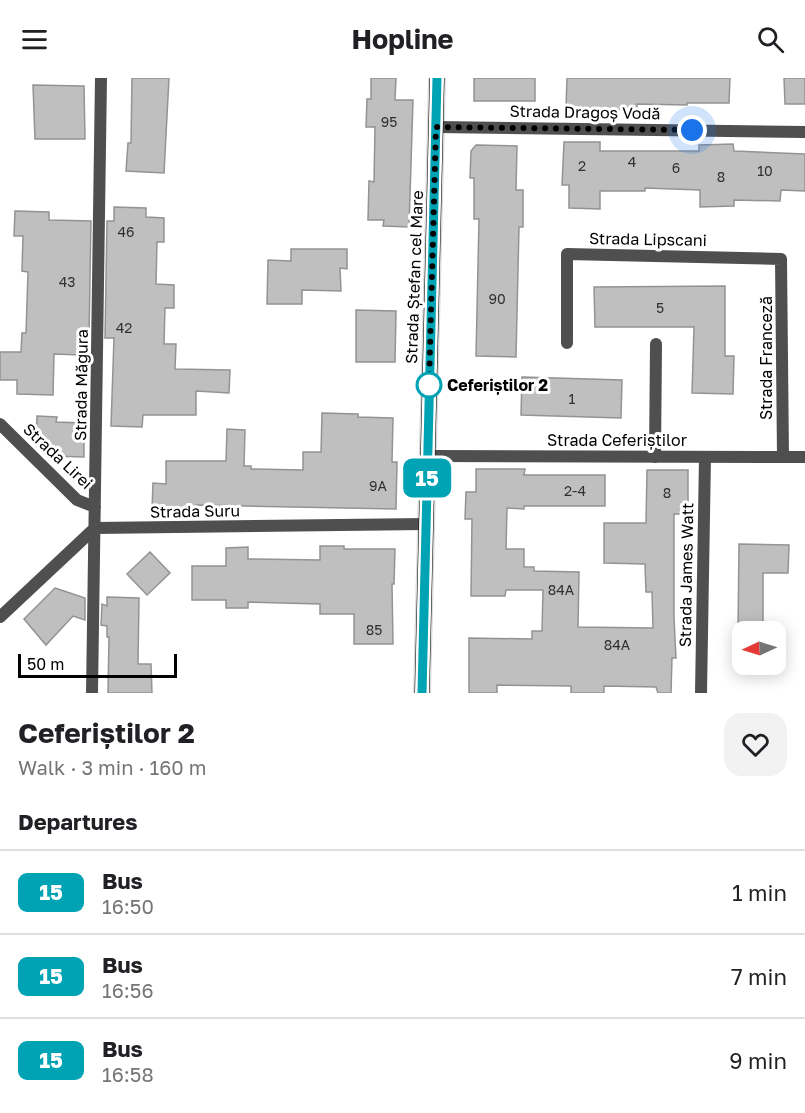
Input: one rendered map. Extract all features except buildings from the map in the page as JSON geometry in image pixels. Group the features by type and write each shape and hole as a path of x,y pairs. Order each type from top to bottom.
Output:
{"main road":[{"name":"Strada Ștefan cel Mare","path":"422,693 437,78"}],"street":[{"name":"Strada Măgura","path":"92,693 101,78"},
{"name":"Strada Dragoș Vodă","path":"436,127 805,132"},
{"name":"Strada Lipscani","path":"567,342 567,254 781,259"},
{"name":"Strada Franceză","path":"781,259 783,457"},
{"path":"655,457 656,344"},
{"name":"Strada Lirei","path":"0,424 77,500 95,507"},
{"name":"Strada Ceferiștilor","path":"428,456 805,457"},
{"name":"Strada James Watt","path":"701,693 705,457"},
{"name":"Strada Suru","path":"95,528 426,524"},
{"path":"0,617 95,528"}],"bus line":[{"name":"15","path":"422,693 437,78"}],"place":[{"name":"Ceferiștilor 2","path":"429,385"}],"route":[{"path":"429,385 436,127 692,130"}]}
